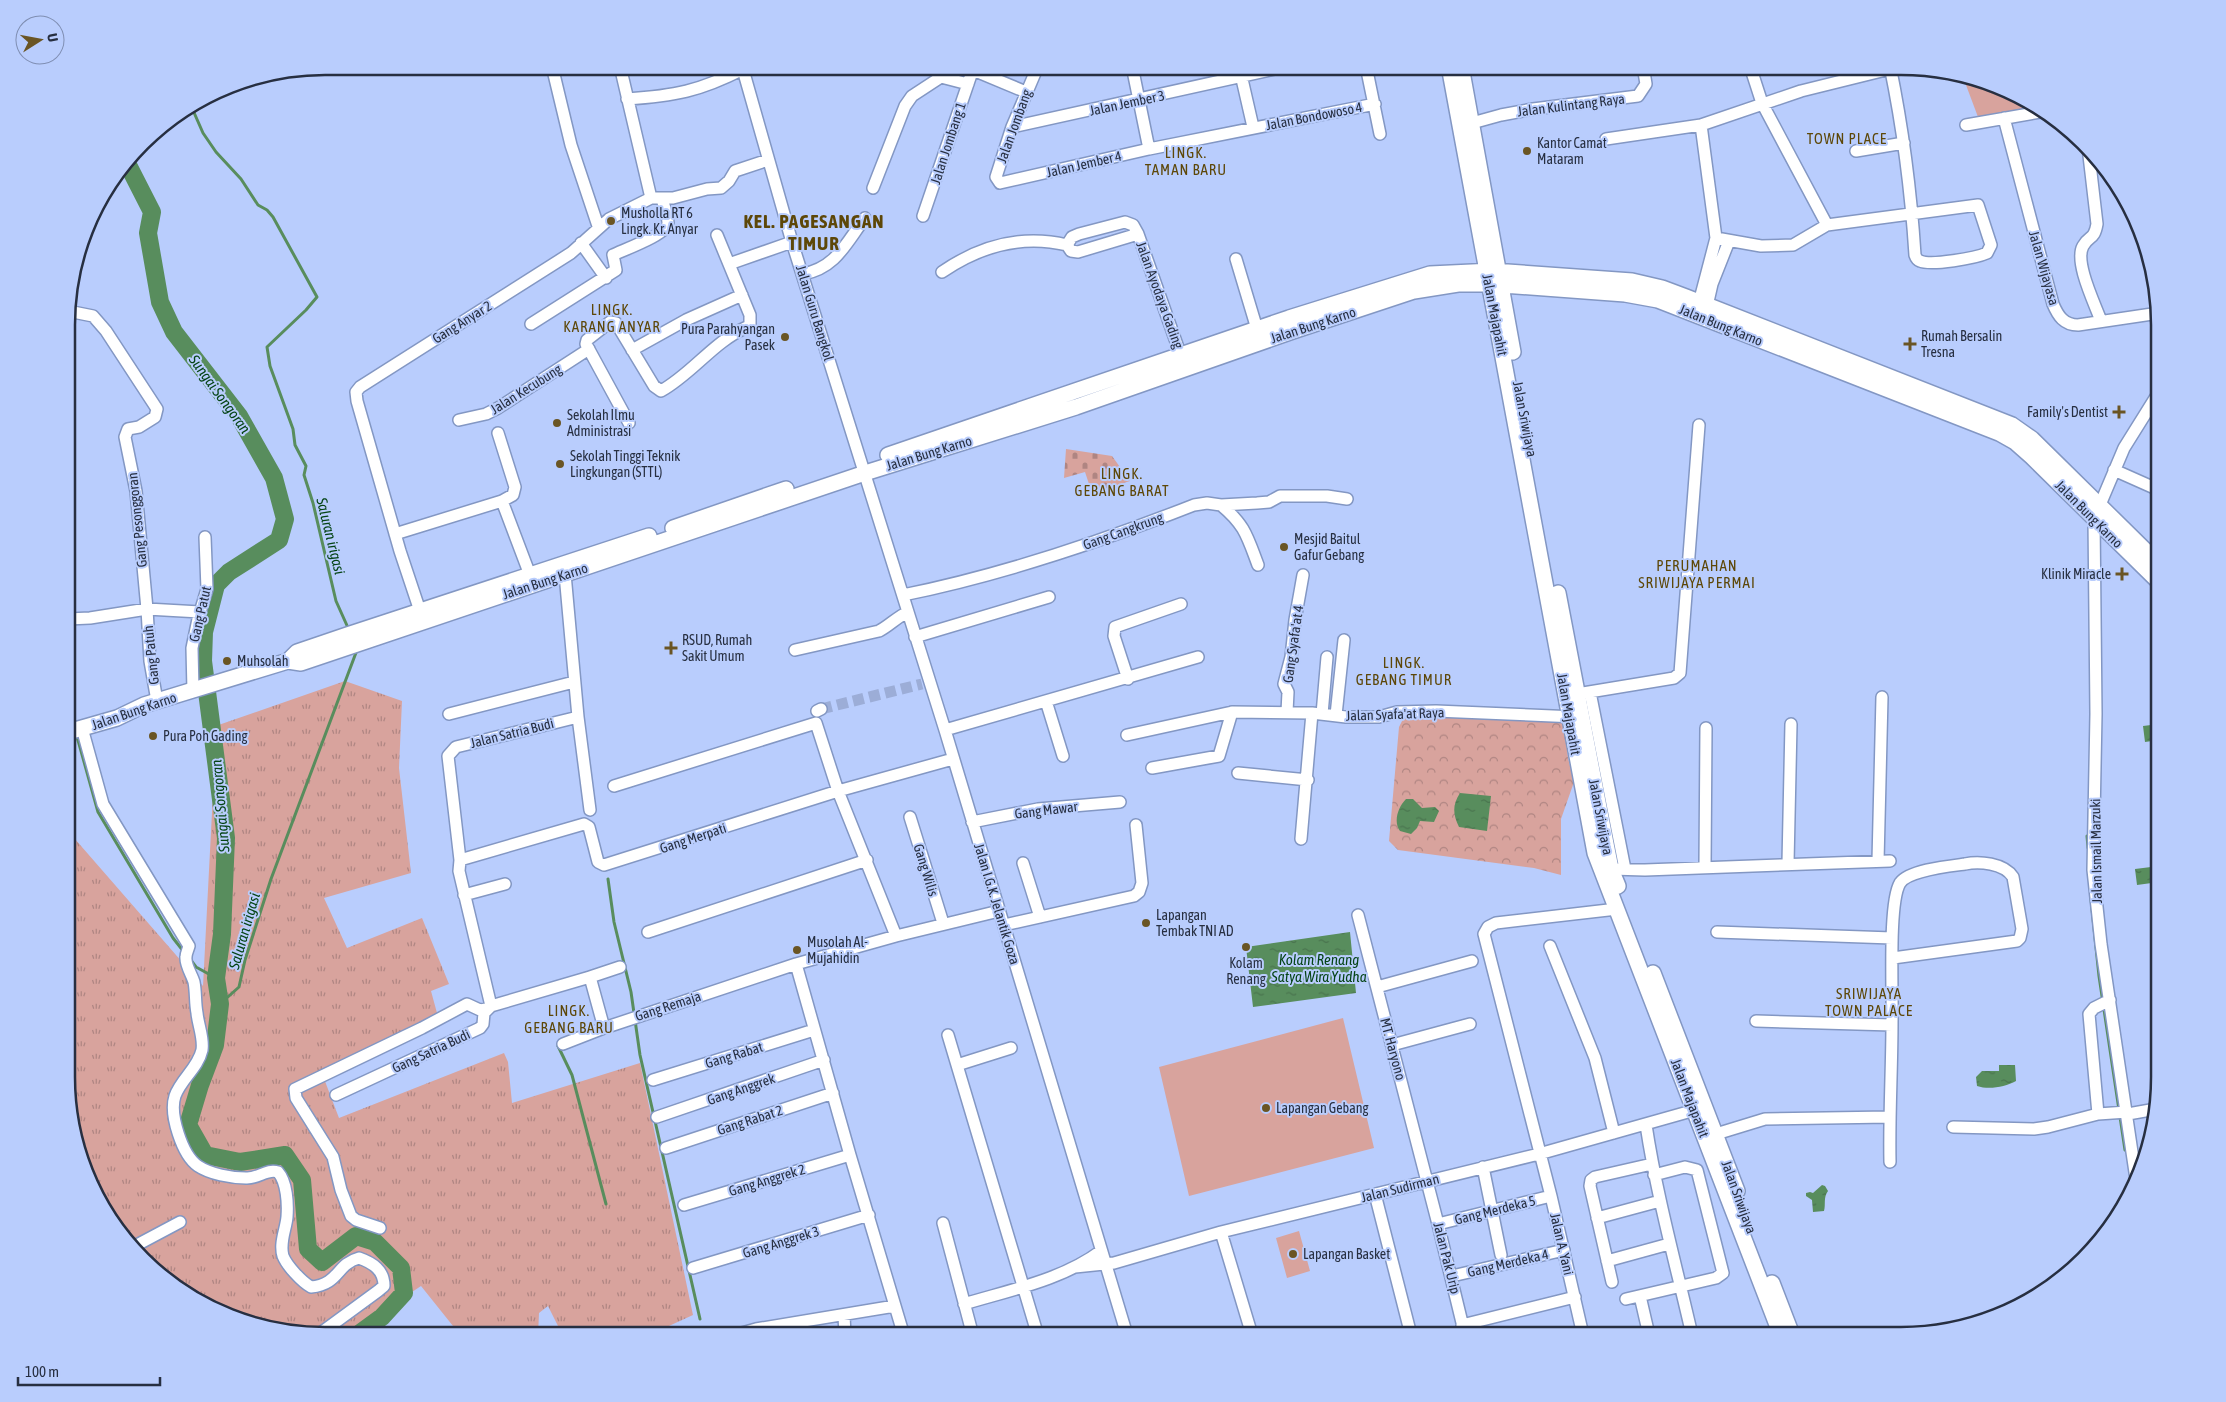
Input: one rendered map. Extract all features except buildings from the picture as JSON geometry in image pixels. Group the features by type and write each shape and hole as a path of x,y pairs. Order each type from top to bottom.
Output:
{"main road":[{"name":"Jalan Majapahit","path":"1452,75 1493,278"},
{"name":"Jalan Sriwijaya","path":"1463,75 1472,123 1493,278 1576,688 1576,717 1618,869 1663,1012 1716,1134 1789,1327"},
{"path":"422,616 530,575 564,569 863,468 1089,395 1181,356 1257,329 1291,325 1430,274 1493,278 1632,281 1660,294 1703,304 1814,355 1976,417 2012,426 2032,438 2097,513 2151,557"},
{"name":"Jalan Bung Karno","path":"1660,294 1814,355"},
{"name":"Jalan Bung Karno","path":"1089,395 1291,325"},
{"name":"Jalan Bung Karno","path":"2097,513 2151,573"},
{"name":"Jalan Bung Karno","path":"75,727 114,708 150,703 288,661 301,663 353,638 564,569"},
{"name":"Jalan Majapahit","path":"1576,717 1595,853 1617,909 1663,1012 1695,1110 1777,1327"}],"street":[{"path":"554,75 571,144 598,226"},
{"path":"532,324 606,278 616,270 614,255 644,242 666,228 668,223 656,199 622,75"},
{"path":"627,99 692,92 727,75"},
{"name":"Jalan Guru Bangkol","path":"744,75 792,242 863,468"},
{"name":"Jalan Jombang 1","path":"923,216 971,75"},
{"name":"Jalan Jombang 1","path":"989,75 1026,92"},
{"name":"Jalan Jombang","path":"1003,183 998,182 996,177 1012,127 1034,75"},
{"path":"1134,75 1149,149"},
{"name":"Jalan Jember 3","path":"1012,127 1138,101 1229,75"},
{"path":"1241,75 1253,127"},
{"path":"1368,75 1380,134"},
{"name":"Jalan Kulintang Raya","path":"1472,123 1533,109 1638,96 1646,84 1644,75"},
{"path":"1753,75 1762,103 1827,225"},
{"path":"1606,139 1702,125 1762,103 1865,75"},
{"path":"1716,238 1761,246 1793,245 1813,235 1827,225 1912,214 1978,205 1991,245 1990,250 1983,255 1946,261 1923,262 1914,255 1912,214 1895,75"},
{"path":"872,188 905,106 912,96 941,77 968,84"},
{"name":"Jalan Bondowoso 4","path":"1253,127 1374,104"},
{"path":"1966,125 2033,113"},
{"name":"Jalan Wijayasa","path":"2004,118 2056,312 2069,325 2150,314"},
{"path":"1702,125 1716,238 1704,285 1703,304"},
{"name":"Jalan Jember 4","path":"1003,183 1253,127"},
{"path":"1856,151 1904,143"},
{"name":"Gang Anyar 2","path":"422,616 395,534 356,401 356,392 364,383 571,253 598,226 609,219 656,199 721,188 736,172 768,160"},
{"path":"2090,161 2097,224 2095,235 2083,245 2081,254 2082,268 2101,321"},
{"path":"803,274 813,272 834,261 865,218"},
{"name":"Jalan Ayodaya Gading","path":"1067,245 1072,237 1125,222 1133,225 1138,234 1181,356"},
{"name":"Jalan Ayodaya Gading","path":"942,272 966,256 1018,241 1046,240 1067,245 1071,251 1078,252 1138,234"},
{"name":"Jalan Kecubung","path":"459,420 486,414 498,408 588,347 588,337 612,321 618,325 654,386 662,391 676,382 724,340 750,325 750,315 717,236"},
{"path":"1703,304 1729,241"},
{"path":"729,264 792,242"},
{"path":"581,243 606,278"},
{"path":"1236,259 1257,329"},
{"path":"632,350 686,320 742,295"},
{"name":"Gang Pesonggoran","path":"76,313 93,316 106,331 157,409 155,417 139,427 128,429 125,437 135,481 147,609"},
{"path":"588,347 629,423"},
{"path":"2097,513 2124,448 2151,405"},
{"path":"1699,425 1680,673 1674,678 1576,688 1618,869 1645,870 1788,863 1890,861"},
{"path":"395,534 502,501 513,495 515,487 498,433"},
{"name":"Jalan I.G.K. Jelantik Goza","path":"863,468 908,612 926,683 945,730 952,759 1004,925 1124,1327"},
{"path":"2114,470 2151,486"},
{"name":"Gang Cangkrung","path":"903,595 1019,566 1104,539 1194,505 1266,502 1280,496 1327,496 1347,499"},
{"path":"502,501 530,575"},
{"path":"1221,505 1236,518 1247,533 1258,565"},
{"name":"Jalan Ismail Marzuki","path":"2097,513 2093,870 2122,1113 2134,1168"},
{"name":"Gang Patut","path":"196,690 192,648 200,612 208,589 205,536"},
{"path":"564,569 574,682 590,810"},
{"name":"Gang Syafa'at 4","path":"1287,712 1288,692 1284,684 1291,656 1295,620 1304,575"},
{"path":"915,637 1049,597"},
{"path":"1128,679 1114,636 1115,627 1181,604"},
{"path":"75,619 147,609 200,612"},
{"name":"Gang Patuh","path":"147,609 150,703"},
{"path":"795,650 879,631 895,618 908,612"},
{"path":"1336,715 1344,640"},
{"path":"945,730 1128,679 1198,657"},
{"path":"1301,839 1317,713 1327,658"},
{"path":"449,714 574,682"},
{"path":"1878,861 1882,698"},
{"path":"1046,701 1063,756"},
{"name":"Jalan Syafa'at Raya","path":"1127,735 1239,712 1317,713 1379,717 1397,712 1414,711 1576,717"},
{"path":"1152,768 1219,756 1239,712"},
{"name":"Jalan Satria Budi","path":"464,895 459,871 460,860 449,754 456,747 578,717"},
{"path":"614,786 816,723 838,791 896,936"},
{"path":"1788,863 1791,724"},
{"path":"1705,867 1706,728"},
{"path":"75,730 103,804 186,941 187,954 194,982 202,1051 196,1064 180,1086 173,1112 181,1139 191,1159 197,1166 217,1174 245,1178 259,1177 269,1171 278,1172 285,1187 287,1216 282,1247 283,1256 311,1288 330,1283 346,1264 359,1258 377,1267 384,1277 384,1286 329,1327"},
{"name":"Gang Merpati","path":"460,860 584,824 589,827 598,862 604,865 838,791 952,759"},
{"path":"1238,773 1308,780"},
{"name":"Gang Mawar","path":"972,822 1038,809 1120,802"},
{"name":"Gang Wilis","path":"910,817 943,923"},
{"path":"1004,925 1134,896 1139,892 1142,883 1136,825"},
{"path":"648,932 867,860"},
{"path":"1890,1162 1892,938 1895,894 1901,882 1920,872 1977,862 2005,870 2013,877 2021,934 2017,941 1893,958"},
{"path":"1024,863 1040,917"},
{"path":"488,1008 464,895 505,884"},
{"name":"Jalan A. Yani","path":"1581,1327 1551,1196 1484,934 1488,927 1496,923 1617,909"},
{"name":"Gang Remaja","path":"563,1044 634,1017 796,964 943,923 999,911"},
{"name":"MT. Haryono","path":"1358,916 1428,1182"},
{"path":"1717,932 1892,938"},
{"path":"1550,946 1595,1058 1614,1133"},
{"path":"1377,988 1472,961"},
{"path":"796,964 901,1327"},
{"path":"380,1228 356,1220 351,1216 341,1190 333,1157 296,1098 295,1089 422,1028 466,1004 480,1010 620,967"},
{"path":"590,977 604,1028"},
{"path":"2098,1114 2089,1014 2094,1008 2108,1002"},
{"name":"Gang Satria Budi","path":"336,1094 480,1028 488,1008"},
{"path":"1756,1021 1892,1026"},
{"path":"1392,1045 1470,1024"},
{"name":"Gang Rabat","path":"653,1080 814,1030"},
{"path":"948,1035 1035,1327"},
{"path":"957,1065 1011,1048"},
{"name":"Gang Anggrek","path":"657,1117 824,1060"},
{"name":"Gang Rabat 2","path":"666,1148 833,1093"},
{"name":"Jalan Sudirman","path":"1075,1267 1106,1265 1220,1232 1539,1154 1695,1110"},
{"path":"1953,1127 2048,1127 2098,1114 2149,1110"},
{"path":"1716,1134 1765,1119 1889,1117"},
{"path":"1646,1125 1669,1244 1690,1327"},
{"name":"Gang Anggrek 2","path":"684,1205 850,1155"},
{"path":"1483,1167 1494,1210 1502,1255"},
{"path":"1612,1282 1590,1186 1591,1180 1594,1177 1653,1169 1685,1167 1697,1170 1723,1266 1723,1273 1720,1276 1626,1299"},
{"name":"Jalan Pak Urip","path":"1428,1182 1463,1327"},
{"path":"1374,1194 1408,1327"},
{"name":"Gang Merdeka 5","path":"1438,1224 1551,1196"},
{"path":"1597,1218 1660,1202"},
{"name":"Gang Anggrek 3","path":"692,1268 869,1215"},
{"path":"139,1245 180,1222"},
{"path":"943,1223 970,1327"},
{"path":"1220,1232 1250,1327"},
{"path":"1607,1261 1669,1244"},
{"name":"Gang Merdeka 4","path":"1452,1276 1564,1250"},
{"path":"964,1304 1022,1287 1075,1267 1101,1251"},
{"path":"1640,1296 1647,1327"},
{"path":"1474,1327 1574,1297"},
{"path":"798,1327 895,1306"},
{"path":"844,1316 845,1327"}],"green space":[{"path":"1966,84 1996,94 2029,111 1978,117"},
{"path":"1066,449 1112,456 1130,481 1092,493 1085,472 1064,478"},
{"path":"345,681 402,701 399,768 411,873 324,898 347,948 422,918 449,984 431,991 437,1013 323,1076 339,1118 504,1053 508,1062 512,1103 640,1063 693,1315 667,1327 558,1327 548,1306 539,1313 538,1327 454,1327 421,1286 360,1327 293,1325 245,1314 215,1301 186,1285 160,1265 137,1242 117,1216 94,1172 88,1157 77,1109 75,1077 75,839 203,986 213,793 207,729"},
{"path":"1404,717 1564,718 1568,758 1574,782 1561,819 1561,875 1534,868 1398,850 1389,841 1399,727"},
{"name":"Lapangan Gebang","path":"1343,1018 1374,1148 1189,1196 1159,1067"},
{"name":"Lapangan Basket","path":"1299,1231 1310,1271 1287,1278 1276,1238"}],"water":[{"path":"2151,725 2151,741 2145,742 2143,726"},
{"path":"1460,793 1491,796 1487,831 1459,827 1454,810"},
{"path":"1406,799 1413,799 1422,808 1435,807 1439,811 1434,822 1420,821 1417,828 1411,834 1400,831 1397,815"},
{"path":"2151,867 2151,883 2137,885 2135,869"},
{"name":"Kolam Renang Satya Wira Yudha","path":"1350,932 1356,993 1253,1007 1246,947"},
{"path":"1999,1065 2015,1065 2016,1081 1997,1087 1977,1086 1976,1077 1982,1071 1999,1071"},
{"path":"1822,1185 1828,1191 1824,1211 1813,1212 1812,1200 1806,1196 1806,1193 1813,1193"}],"waterway":[{"name":"Saluran irigasi","path":"194,112 203,133 216,152 241,179 258,205 267,210 273,217 317,297 267,347 270,366 293,429 295,445 306,466 304,475 313,503 336,601 349,630"},
{"name":"Sungai Songoran","path":"130,169 152,212 148,233 160,302 174,332 239,416 274,478 285,519 279,540 229,572 216,585 204,632 203,661 226,838 222,934 216,978 220,1004 215,1045 188,1125 205,1155 240,1162 285,1155 302,1180 308,1249 322,1262 356,1236 375,1242 401,1268 404,1293 382,1317 368,1327"},
{"name":"Saluran irigasi","path":"220,1004 239,987 245,960 271,879 357,650"},
{"name":"Saluran irigasi","path":"76,733 98,812 173,938 184,952"},
{"path":"2087,836 2088,848"},
{"path":"608,879 614,922 631,992 640,1055 700,1319"},
{"path":"2091,899 2099,976 2125,1150"},
{"name":"Saluran irigasi","path":"190,959 196,967 216,978"},
{"path":"558,1046 572,1075 606,1204"}],"tunnel":[{"path":"821,709 922,684"}],"place":[{"name":"Kantor Camat Mataram","path":"1527,151"},
{"name":"Musholla RT 6 Lingk. Kr. Anyar","path":"611,221"},
{"name":"Pura Parahyangan Pasek","path":"785,337"},
{"name":"Rumah Bersalin Tresna","path":"1910,344"},
{"name":"Family's Dentist","path":"2119,412"},
{"name":"Sekolah Ilmu Administrasi","path":"557,423"},
{"name":"Sekolah Tinggi Teknik Lingkungan (STTL)","path":"560,464"},
{"name":"Mesjid Baitul Gafur Gebang","path":"1284,547"},
{"name":"Klinik Miracle","path":"2122,574"},
{"name":"RSUD, Rumah Sakit Umum","path":"671,648"},
{"name":"Muhsolah","path":"227,661"},
{"name":"Pura Poh Gading","path":"153,736"},
{"name":"Lapangan Tembak TNI AD","path":"1146,923"},
{"name":"Kolam Renang","path":"1246,947"},
{"name":"Musolah Al- Mujahidin","path":"797,950"},
{"name":"Lapangan Gebang","path":"1266,1108"},
{"name":"Lapangan Basket","path":"1293,1254"}],"district":[{"name":"TOWN PLACE","path":"1847,138"},
{"name":"LINGK. TAMAN BARU","path":"1186,160"},
{"name":"KEL. PAGESANGAN TIMUR","path":"814,232"},
{"name":"LINGK. KARANG ANYAR","path":"612,318"},
{"name":"LINGK. GEBANG BARAT","path":"1122,482"},
{"name":"PERUMAHAN SRIWIJAYA PERMAI","path":"1697,574"},
{"name":"LINGK. GEBANG TIMUR","path":"1404,670"},
{"name":"SRIWIJAYA TOWN PALACE","path":"1869,1002"},
{"name":"LINGK. GEBANG BARU","path":"569,1018"}]}
